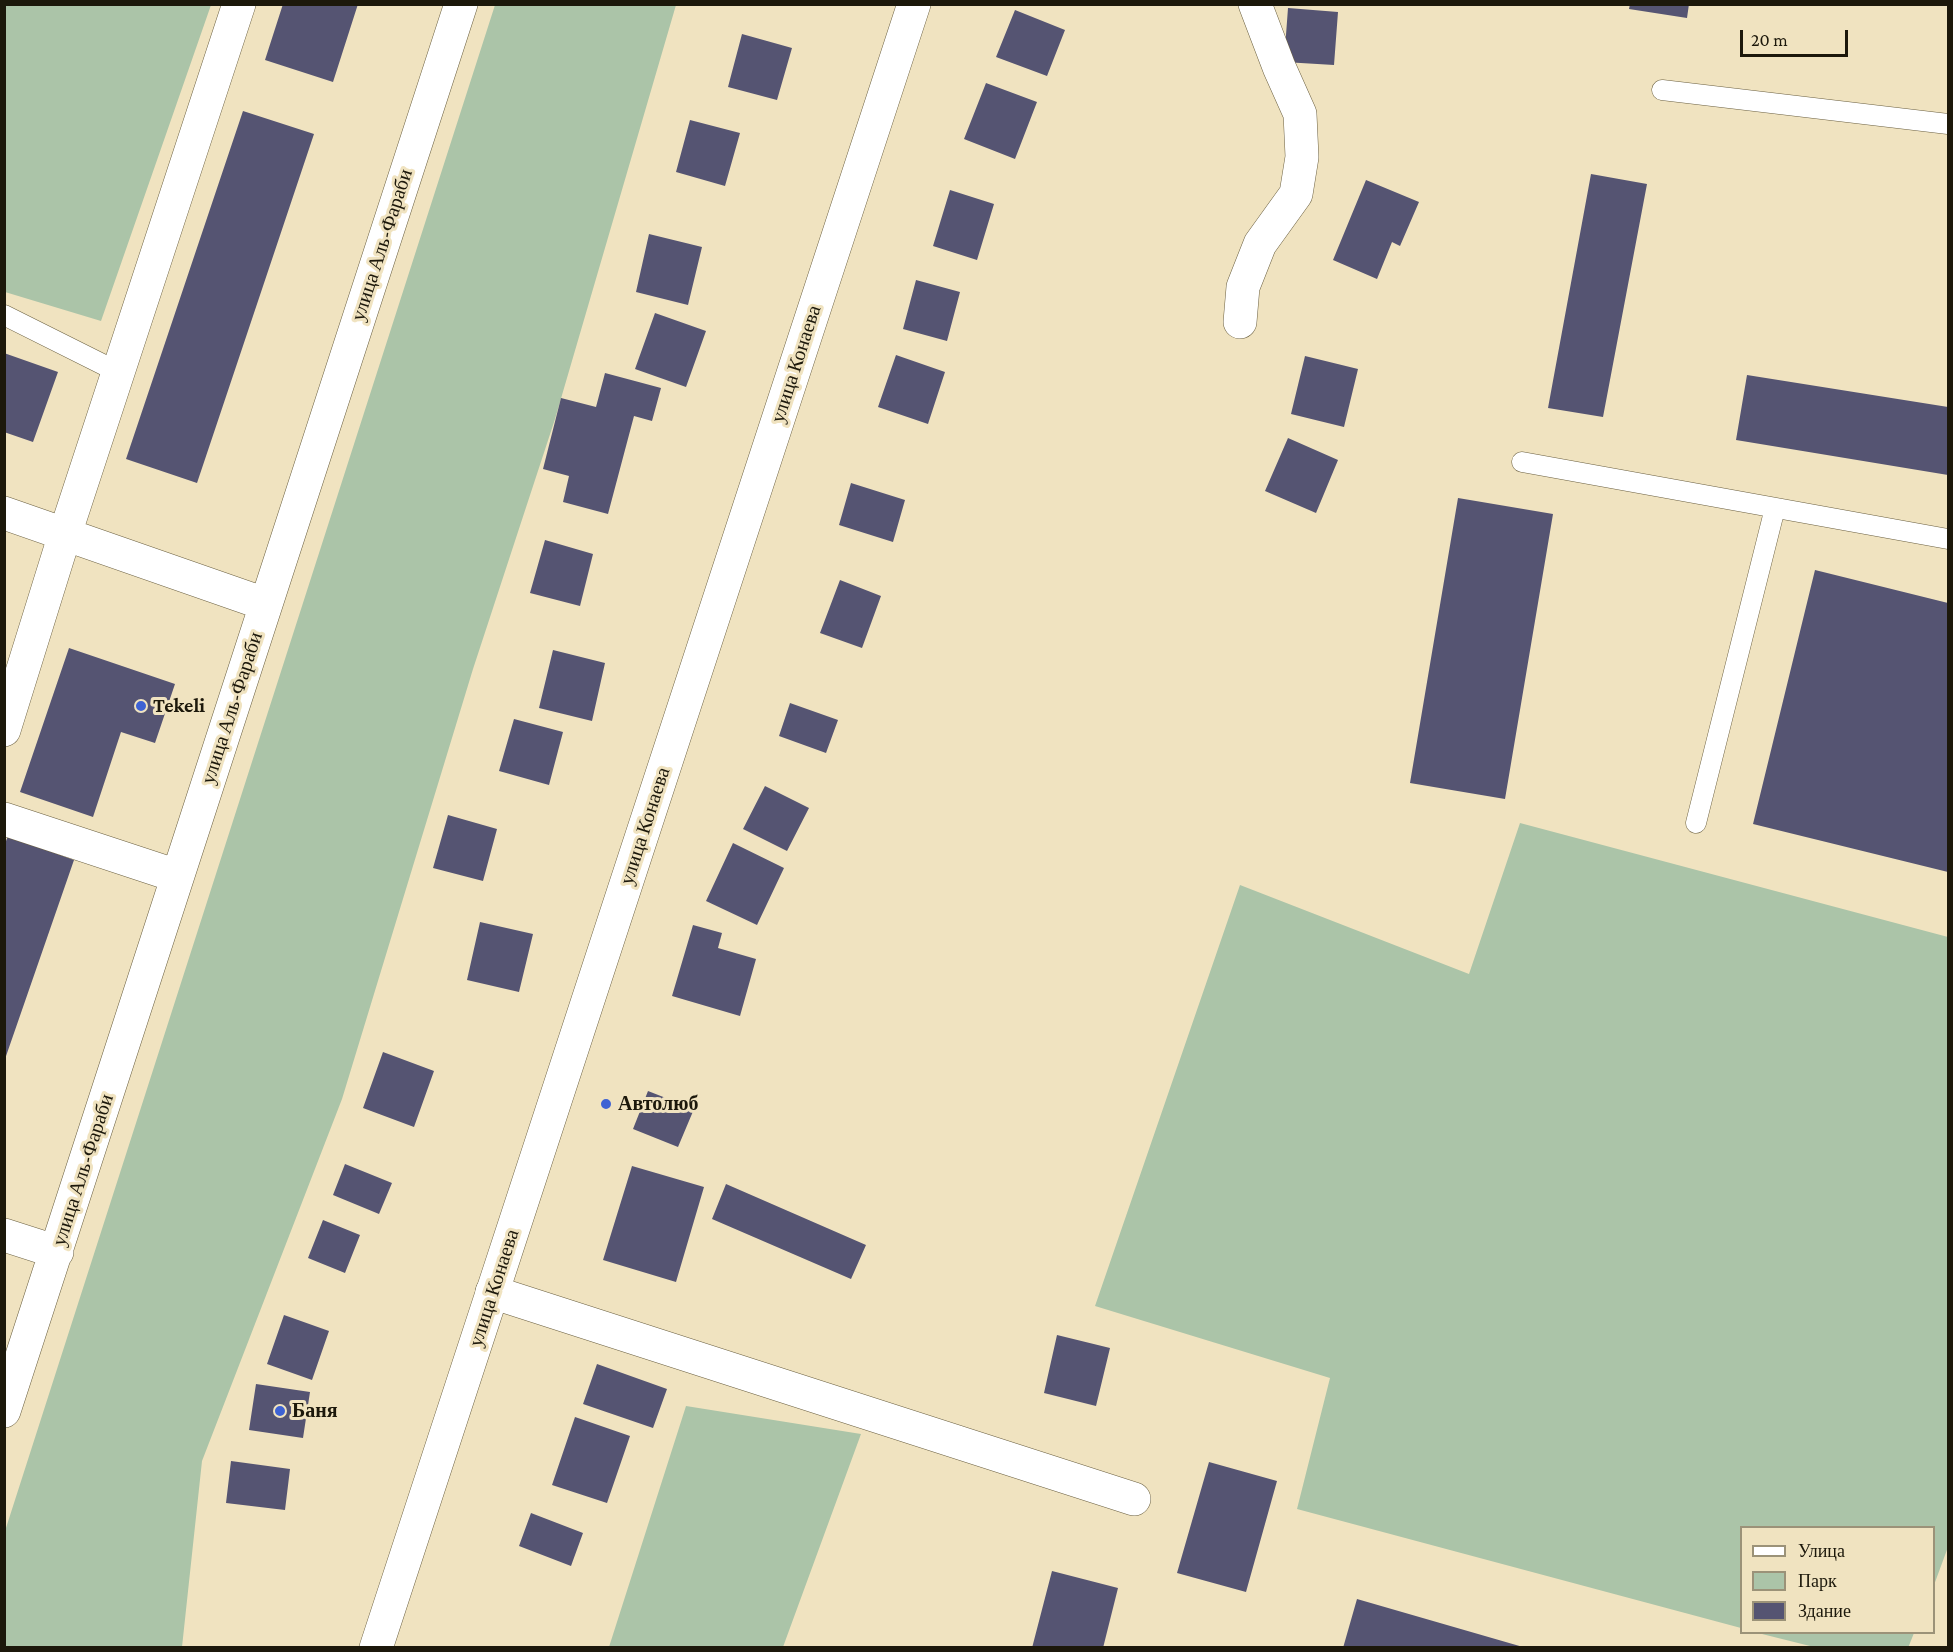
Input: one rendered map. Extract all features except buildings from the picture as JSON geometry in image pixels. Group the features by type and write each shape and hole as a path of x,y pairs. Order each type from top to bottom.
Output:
{"street":[{"path":"4,730 65,534 239,4"},
{"name":"улица Аль-Фараби","path":"4,1411 461,4"},
{"name":"улица Конаева","path":"376,1647 914,4"},
{"path":"1240,321 1243,287 1260,244 1296,194 1302,157 1300,114 1255,4"},
{"path":"4,513 265,604"},
{"path":"4,819 177,876"},
{"path":"4,1235 57,1252"},
{"path":"492,1292 1134,1499"}],"lane":[{"path":"1662,90 1948,124"},
{"path":"4,315 118,372"},
{"path":"1522,462 1948,539"},
{"path":"1696,823 1775,508"}],"green space":[{"path":"4,5 211,5 101,321 5,292"},
{"path":"495,5 676,5 555,419 473,669 342,1099 202,1461 182,1647 5,1648 5,1531"},
{"path":"1520,823 1948,937 1948,1547 1935,1582 1935,1526 1740,1526 1740,1628 1297,1509 1330,1378 1095,1306 1240,885 1469,974"},
{"path":"686,1406 861,1434 783,1647 609,1647"},
{"path":"1762,1634 1914,1634 1908,1648 1814,1647"}],"place":[{"name":"Tekeli","path":"141,706"},
{"name":"Автолюб","path":"606,1104"},
{"name":"Баня","path":"280,1411"}]}
